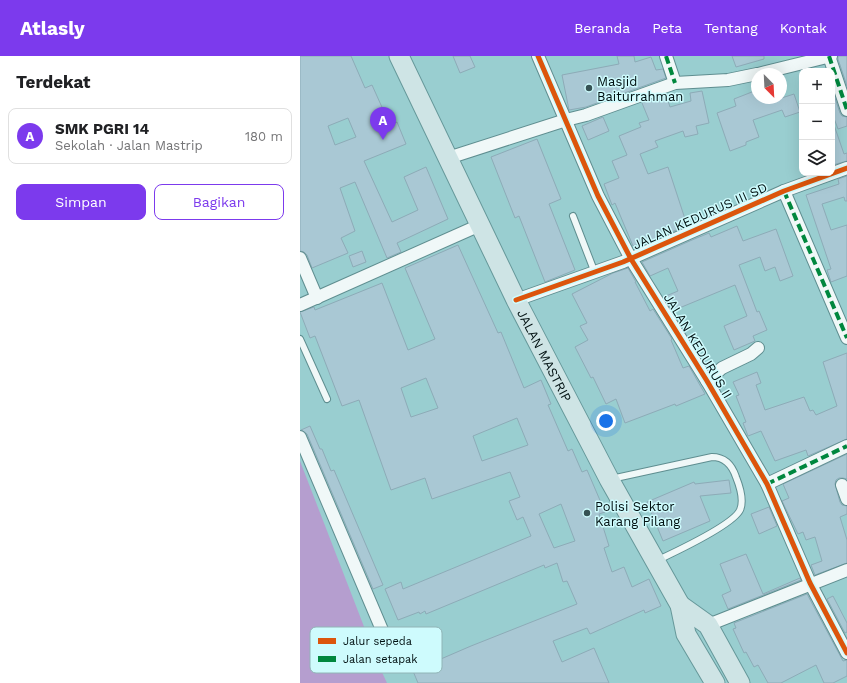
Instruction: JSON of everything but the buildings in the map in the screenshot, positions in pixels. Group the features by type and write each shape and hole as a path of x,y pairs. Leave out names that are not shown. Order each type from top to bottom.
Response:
{"main road":[{"name":"JALAN MASTRIP","path":"399,56 516,300 609,480 680,605 686,634 715,683"},
{"name":"JALAN MASTRIP","path":"680,605 708,625 740,683"}],"street":[{"name":"JALAN KEDURUS II","path":"538,56 598,196 631,259 708,381 767,484 810,584 847,653"},
{"path":"666,56 675,83"},
{"path":"782,68 830,56 847,110"},
{"path":"448,158 586,115 675,83 728,80 751,75"},
{"name":"JALAN KEDURUS III SD","path":"516,300 631,259 784,191 847,168"},
{"path":"784,191 847,338"},
{"path":"300,305 480,225"},
{"path":"300,258 317,298"},
{"path":"708,381 722,368 752,354 758,348"},
{"path":"300,437 381,627"},
{"path":"767,484 847,446"},
{"path":"842,485 847,499"},
{"path":"708,625 847,570"}],"lane":[{"path":"573,216 594,273"},
{"path":"300,339 327,399"},
{"path":"609,480 712,457 727,460 736,476 742,501 740,511 734,518 702,539 655,562"}],"shaded area":[{"path":"300,461 364,627 310,627 310,673 382,673 387,683 300,683"}],"marked path":[{"path":"666,56 675,83"},
{"path":"829,56 847,110"},
{"path":"784,191 847,338"},
{"path":"767,484 847,446"}],"cycle path":[{"path":"538,56 598,196 631,259 707,381 767,484 810,583 847,653"},
{"path":"516,300 623,262 784,191 847,168"}],"place":[{"name":"Masjid Baiturrahman","path":"589,88"},
{"name":"SMK PGRI 14","path":"383,140"},
{"name":"Polisi Sektor Karang Pilang","path":"587,513"}]}
